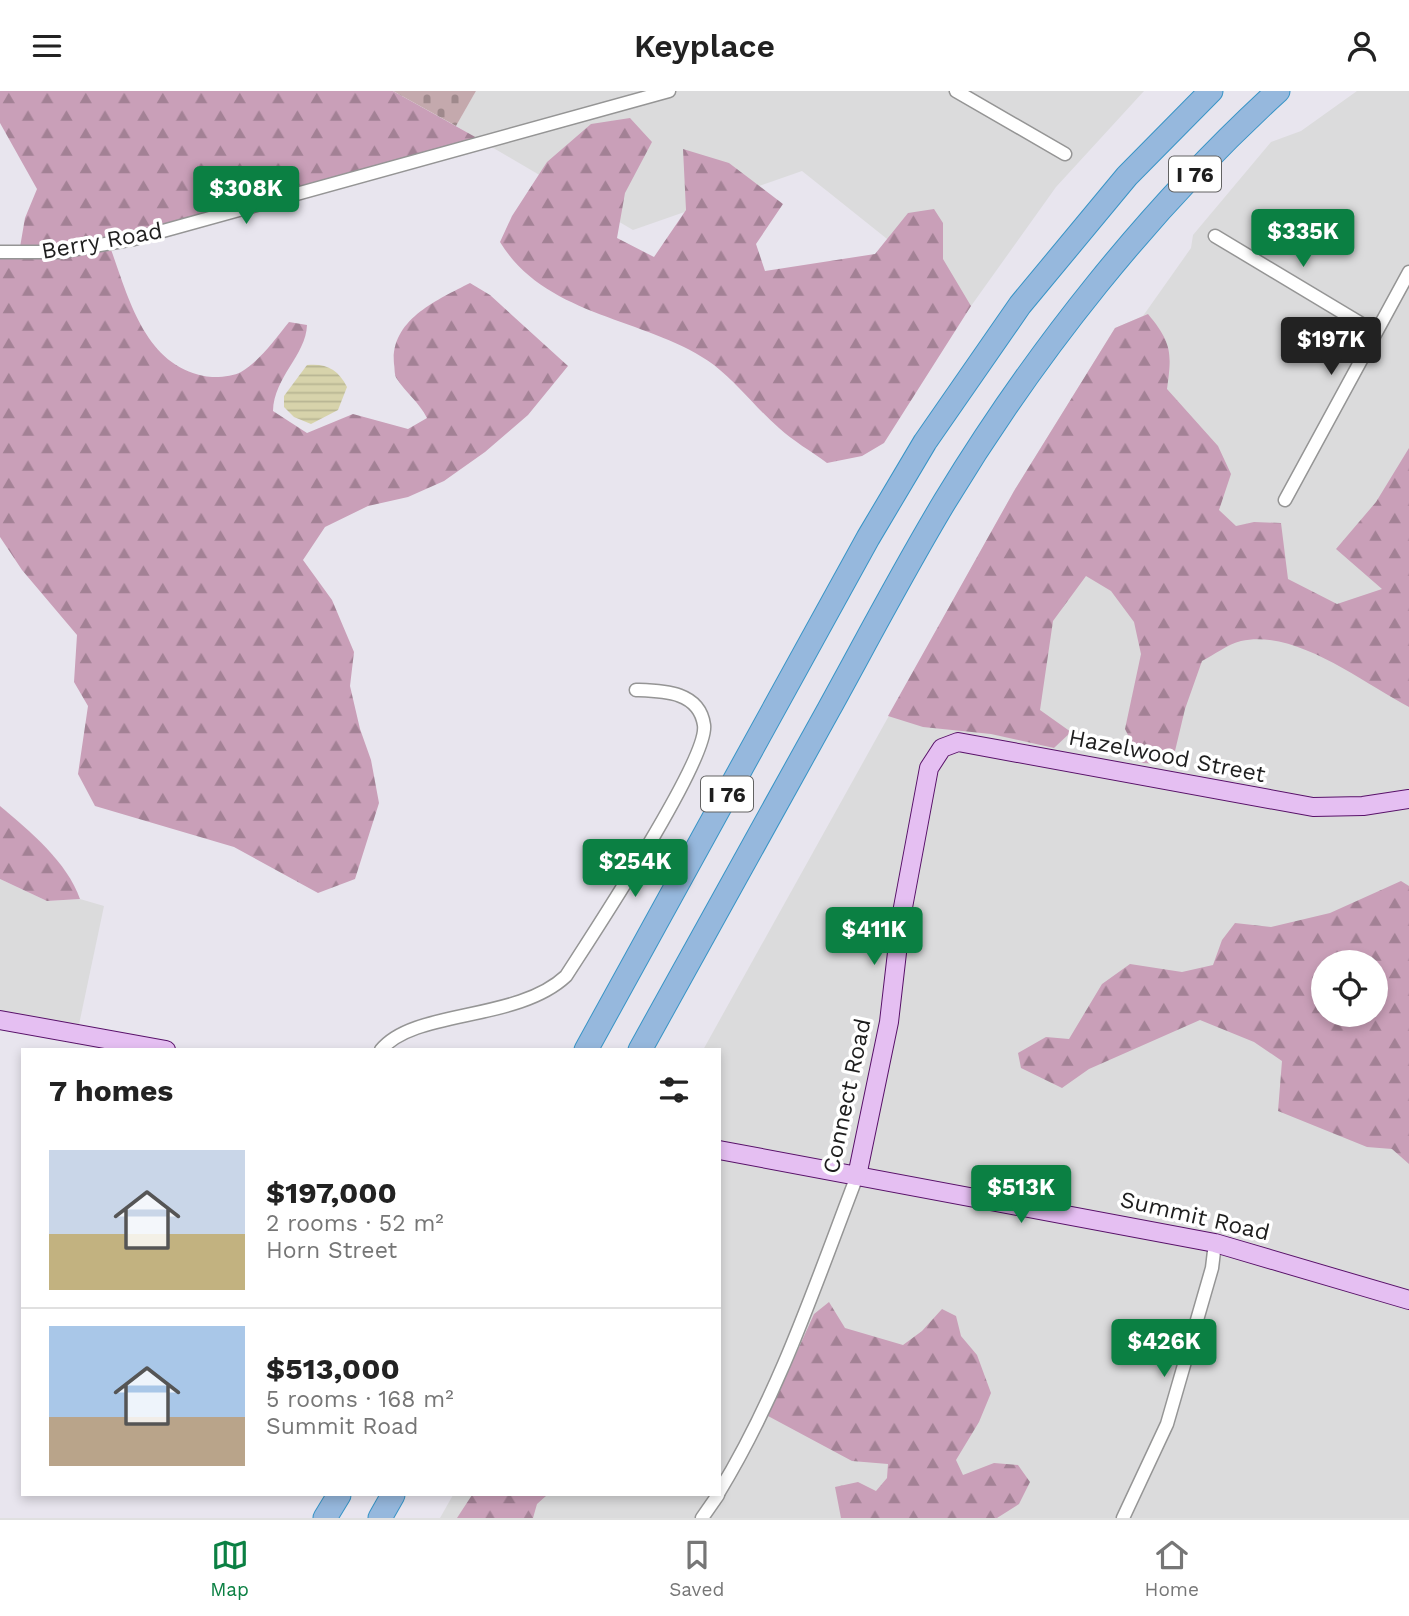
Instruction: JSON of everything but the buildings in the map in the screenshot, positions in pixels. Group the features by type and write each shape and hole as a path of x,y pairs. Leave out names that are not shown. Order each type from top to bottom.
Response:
{"highway":[{"path":"1098,210 1190,91"},
{"name":"I 76","path":"587,1048 868,538 925,442 1020,305 1098,210 1210,91"},
{"name":"I 76","path":"641,1048 897,584 982,443 1018,389 1102,279 1206,162 1277,93"},
{"path":"325,1518 338,1496"},
{"path":"380,1518 392,1496"}],"street":[{"name":"Berry Road","path":"0,252 60,252 134,239 670,91"},
{"path":"956,91 1065,154"},
{"path":"1214,236 1375,332"},
{"path":"1285,500 1409,272"},
{"path":"383,1048 396,1037 424,1027 524,1002 554,987 566,976 684,783 705,736 699,711 691,701 677,694 636,689"},
{"name":"Hazelwood Street","path":"929,768 942,748 958,742 1313,807 1374,805 1409,799"},
{"name":"Connect Road","path":"721,1488 751,1437 774,1387 857,1176 889,1022 901,918 929,768"},
{"path":"0,1020 155,1048"},
{"name":"Summit Road","path":"721,1150 976,1196 1215,1243 1409,1300"},
{"path":"1123,1518 1167,1424 1212,1268 1215,1243"},
{"name":"Connect Road","path":"702,1518 716,1496"}],"shaded area":[{"path":"476,91 1144,91 1056,187 971,306 802,171 633,230 456,126"},
{"path":"1357,91 1409,91 1409,1518 440,1518 452,1496 721,1496 721,1048 704,1048 1014,491 1115,328 1143,316 1191,248 1193,235 1271,142 1301,131"},
{"path":"307,365 320,365 331,369 347,387 338,410 311,424 294,417 284,407 284,396"},
{"path":"0,879 47,901 80,899 104,906 77,1034 0,1020"}],"green space":[{"path":"0,91 393,91 486,143 109,244 141,325 166,357 183,369 208,377 237,374 261,356 289,322 307,325 301,346 279,387 273,411 307,433 353,414 408,429 427,418 396,377 395,349 400,335 418,313 470,283 490,295 568,366 528,415 485,452 444,481 408,497 368,506 325,527 303,560 332,600 354,652 350,686 360,729 371,760 379,803 355,879 318,893 234,847 95,806 78,774 88,706 74,682 77,635 22,570 0,537 0,252 19,253 25,218 37,189 0,123"},
{"path":"393,91 476,91 456,126"},
{"path":"630,118 652,142 625,193 617,238 654,257 686,210 683,149 729,163 783,204 756,244 765,271 875,254 908,213 934,209 943,223 943,259 971,306 884,443 862,456 827,463 784,433 714,365 660,336 571,302 544,287 520,267 500,242 512,216 547,162 591,124"},
{"path":"1148,314 1166,341 1170,357 1167,389 1218,446 1231,474 1219,510 1236,526 1254,522 1281,523 1288,579 1337,604 1382,589 1336,549 1376,502 1409,448 1409,707 1306,650 1262,639 1241,641 1202,661 1185,709 1175,751 1160,764 1142,763 1125,729 1141,654 1134,622 1111,591 1086,576 1053,621 1040,710 1071,732 1054,748 991,734 923,727 888,716 1014,491 1115,328"},
{"path":"0,806 57,860 80,899 47,901 0,879"},
{"path":"1401,881 1409,886 1409,1164 1392,1149 1367,1147 1278,1111 1282,1061 1254,1042 1200,1020 1089,1069 1062,1088 1021,1068 1018,1053 1046,1037 1069,1039 1102,984 1130,964 1182,972 1213,965 1222,940 1235,923 1271,927 1330,913"},
{"path":"829,1302 845,1328 903,1345 922,1331 942,1309 956,1316 961,1336 977,1355 991,1393 979,1422 956,1460 963,1475 994,1463 1018,1465 1030,1482 1019,1504 997,1518 841,1518 835,1487 858,1482 876,1491 887,1478 888,1464 852,1461 768,1416 814,1314"},
{"path":"471,1496 546,1496 537,1504 533,1518 457,1518"}]}
